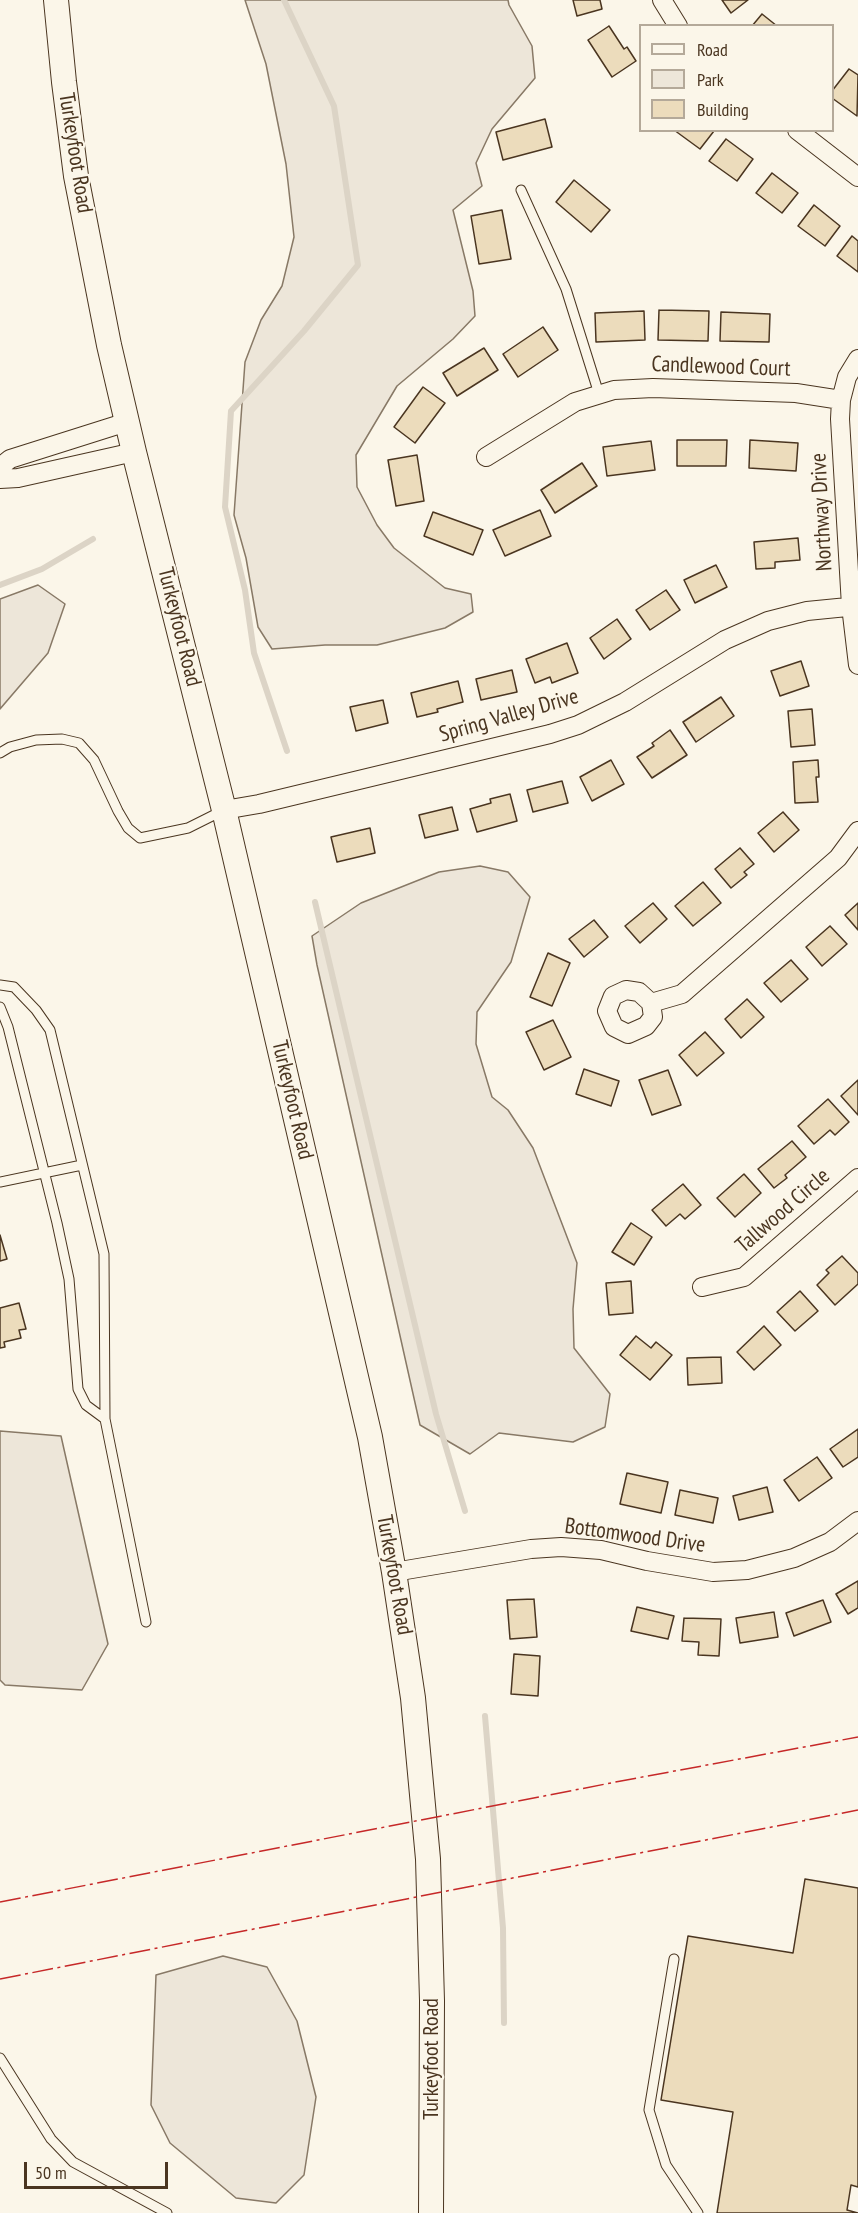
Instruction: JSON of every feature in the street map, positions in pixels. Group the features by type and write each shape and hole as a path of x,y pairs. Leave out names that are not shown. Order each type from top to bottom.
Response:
{"main road":[{"name":"Turkeyfoot Road","path":"56,0 76,176 109,345 224,810 370,1437 394,1572 409,1663 428,1858 432,2013 431,2213"}],"street":[{"path":"662,0 677,24"},
{"path":"800,132 858,177"},
{"name":"Northway Drive","path":"858,359 847,377 841,400 840,419 858,665"},
{"name":"Candlewood Court","path":"486,457 575,402 614,390 653,388 796,393 841,400"},
{"path":"0,466 10,459 127,422"},
{"path":"0,479 18,478 134,452"},
{"name":"Spring Valley Drive","path":"224,810 271,801 550,734 578,725 625,702 725,640 768,621 807,611 855,606"},
{"path":"651,1003 682,994 838,858 858,831"},
{"name":"Tallwood Circle","path":"702,1287 744,1277 858,1178"},
{"name":"Bottomwood Drive","path":"394,1572 531,1549 561,1547 601,1550 647,1561 713,1572 747,1570 794,1558 830,1542 858,1521"}],"lane":[{"path":"521,190 566,289 599,394"},
{"path":"0,753 10,747 36,740 62,739 79,743 94,760 123,820 140,838 188,828 224,810"},
{"path":"0,985 14,987 36,1010 50,1030 104,1254 105,1419 146,1622"},
{"path":"0,1007 8,1027 69,1279 78,1389 86,1405 105,1419"},
{"path":"0,1182 82,1165"},
{"path":"674,1959 649,2110 666,2165 698,2213"},
{"path":"0,2058 51,2139 73,2162 167,2213"}],"green space":[{"path":"245,0 508,0 532,46 535,78 492,129 476,163 482,186 453,210 473,291 475,316 453,339 397,386 356,455 357,487 377,525 394,548 445,588 471,594 473,612 445,628 377,645 325,645 272,649 258,627 246,558 234,515 245,362 261,320 282,286 294,237 286,164 266,64"},
{"path":"38,585 65,604 48,653 0,709 0,599"},
{"path":"480,866 508,872 530,897 511,962 477,1012 476,1044 492,1097 508,1110 533,1148 577,1263 573,1309 574,1348 610,1394 605,1427 573,1442 499,1433 470,1454 420,1425 312,936 361,903 439,872"},
{"path":"0,1431 61,1436 108,1644 82,1690 5,1685 0,1680"},
{"path":"223,1956 267,1967 297,2021 316,2097 304,2175 276,2203 236,2198 170,2143 151,2105 156,1975"}],"building":[{"path":"573,0 600,0 602,9 577,16"},
{"path":"722,0 748,0 731,13"},
{"path":"762,14 774,24 754,24"},
{"path":"609,26 624,49 627,47 636,61 612,77 588,40"},
{"path":"849,69 858,75 857,116 834,99 834,88"},
{"path":"545,119 552,147 503,160 496,132"},
{"path":"677,132 713,132 700,149"},
{"path":"726,139 753,159 737,181 709,161"},
{"path":"772,173 798,193 782,213 756,193"},
{"path":"574,180 610,210 591,232 556,202"},
{"path":"814,205 840,226 825,246 798,226"},
{"path":"502,210 511,259 479,264 471,216"},
{"path":"852,236 858,241 858,272 837,256"},
{"path":"659,310 709,311 708,341 658,340"},
{"path":"644,311 645,340 596,342 595,313"},
{"path":"721,312 770,314 769,342 720,341"},
{"path":"543,327 558,350 518,377 503,354"},
{"path":"484,348 498,370 457,396 443,373"},
{"path":"423,387 445,403 415,443 394,427"},
{"path":"677,440 727,440 726,466 677,466"},
{"path":"750,440 798,443 796,471 749,468"},
{"path":"651,441 655,470 607,476 603,447"},
{"path":"417,455 424,501 396,506 388,460"},
{"path":"582,463 597,486 555,513 541,490"},
{"path":"540,510 551,536 505,556 493,530"},
{"path":"433,512 483,530 473,555 424,536"},
{"path":"798,538 800,560 775,562 775,568 756,569 754,542"},
{"path":"716,565 727,587 695,603 684,580"},
{"path":"666,590 680,610 650,630 636,610"},
{"path":"617,619 631,639 604,659 590,638"},
{"path":"567,643 578,673 552,683 550,677 535,683 526,659"},
{"path":"801,661 809,686 780,696 771,671"},
{"path":"512,670 517,692 481,700 476,679"},
{"path":"458,681 463,702 417,717 411,693"},
{"path":"721,697 734,716 696,742 683,722"},
{"path":"383,700 388,723 356,731 350,707"},
{"path":"812,709 815,745 791,747 788,711"},
{"path":"670,730 687,755 652,778 637,757 654,746 652,743"},
{"path":"611,760 624,784 592,801 580,777"},
{"path":"818,760 819,777 816,777 818,802 795,803 793,762"},
{"path":"562,781 568,803 533,812 527,790"},
{"path":"510,794 517,821 477,832 470,809 491,803 490,799"},
{"path":"452,807 458,830 425,838 419,815"},
{"path":"783,812 799,830 774,852 758,833"},
{"path":"370,828 375,853 337,862 331,837"},
{"path":"740,848 754,864 744,872 747,875 731,888 715,869"},
{"path":"703,882 721,903 693,926 675,906"},
{"path":"653,903 667,919 640,943 625,926"},
{"path":"858,903 858,930 845,915"},
{"path":"594,920 608,937 584,957 569,939"},
{"path":"830,926 847,944 822,966 806,947"},
{"path":"548,953 570,963 552,1006 530,997"},
{"path":"791,960 808,979 781,1002 764,983"},
{"path":"747,999 764,1017 741,1038 725,1019"},
{"path":"553,1020 571,1057 544,1070 526,1032"},
{"path":"705,1032 724,1053 697,1076 679,1055"},
{"path":"584,1069 619,1081 611,1106 576,1094"},
{"path":"668,1070 681,1105 652,1115 639,1080"},
{"path":"858,1080 858,1115 841,1096"},
{"path":"828,1099 849,1122 835,1135 830,1130 814,1144 798,1126"},
{"path":"792,1141 806,1157 785,1175 787,1178 774,1188 758,1169"},
{"path":"744,1174 761,1193 735,1217 717,1198"},
{"path":"683,1184 701,1205 685,1219 680,1214 666,1226 652,1210"},
{"path":"631,1223 652,1237 634,1265 612,1252"},
{"path":"0,1235 7,1259 0,1261"},
{"path":"842,1256 858,1273 858,1284 835,1305 817,1285 829,1273 826,1270"},
{"path":"631,1281 633,1313 609,1315 606,1283"},
{"path":"800,1291 818,1311 795,1331 777,1312"},
{"path":"19,1303 26,1329 19,1330 21,1338 4,1342 5,1347 0,1348 0,1308"},
{"path":"764,1326 781,1345 754,1370 737,1352"},
{"path":"636,1336 651,1348 656,1342 672,1355 650,1380 620,1355"},
{"path":"721,1357 722,1383 688,1385 687,1358"},
{"path":"858,1429 858,1457 843,1467 830,1449"},
{"path":"817,1457 832,1478 799,1501 784,1480"},
{"path":"627,1473 668,1482 661,1513 620,1504"},
{"path":"767,1487 773,1512 739,1520 733,1496"},
{"path":"680,1490 718,1498 713,1523 675,1515"},
{"path":"858,1581 858,1608 848,1614 836,1594"},
{"path":"534,1599 537,1637 510,1639 507,1600"},
{"path":"823,1600 831,1622 794,1636 786,1613"},
{"path":"637,1607 674,1616 668,1639 631,1631"},
{"path":"774,1612 778,1637 740,1643 736,1618"},
{"path":"684,1618 721,1619 719,1656 698,1655 699,1642 682,1641"},
{"path":"514,1654 540,1656 538,1696 511,1694"},
{"path":"805,1879 858,1888 858,2187 851,2185 847,2210 858,2213 717,2213 733,2112 661,2100 688,1936 793,1953"}],"waterway":[{"path":"284,0 334,106 358,265 304,331 231,411 225,507 245,590 254,653 287,751"},
{"path":"0,585 42,569 93,539"},
{"path":"315,902 436,1414 465,1511"},
{"path":"485,1716 503,1928 504,2023"}],"power":[{"path":"0,1902 858,1737"},
{"path":"0,1979 858,1810"}]}
